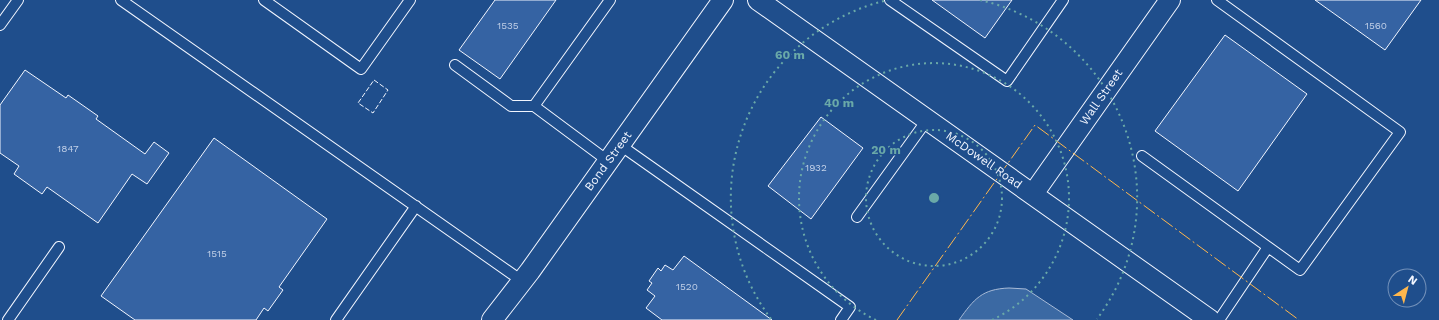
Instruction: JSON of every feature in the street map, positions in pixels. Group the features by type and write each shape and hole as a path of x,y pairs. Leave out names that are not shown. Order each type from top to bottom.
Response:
{"street":[{"name":"Bond Street","path":"492,320 522,281 723,0"},
{"name":"McDowell Road","path":"758,0 1210,320"},
{"name":"Wall Street","path":"1033,194 1170,0"}],"lane":[{"path":"0,25 18,0"},
{"path":"121,0 522,281"},
{"path":"264,0 361,69 410,0"},
{"path":"534,106 610,0"},
{"path":"890,0 1007,81 1064,0"},
{"path":"1142,156 1300,270 1400,132 1217,0"},
{"path":"456,65 512,106 534,106 608,161"},
{"path":"857,217 927,120"},
{"path":"620,144 850,307 841,320"},
{"path":"336,320 416,206"},
{"path":"8,320 59,247"},
{"path":"1219,320 1268,247"}],"water":[{"path":"1009,288 1026,289 1073,320 959,320 969,306 980,296 992,290"}],"building":[{"path":"495,0 556,0 500,79 459,50"},
{"path":"932,0 1012,0 985,38"},
{"path":"1315,0 1421,0 1385,50"},
{"path":"1225,35 1307,94 1238,191 1155,131"},
{"path":"25,70 66,98 68,95 98,116 96,119 145,154 154,142 169,153 147,184 132,174 98,223 47,187 42,194 14,174 19,166 0,153 0,105"},
{"path":"821,117 863,148 811,219 768,186"},
{"path":"214,138 327,219 279,287 283,290 268,311 264,308 256,320 135,320 101,296"},
{"path":"684,256 772,320 662,320 646,308 655,296 647,290 652,283 649,281 658,268 661,271 665,265 673,270"}],"fence":[{"path":"374,80 388,90 373,113 358,103 374,80"}],"power":[{"path":"897,320 1035,125 1299,320"}]}
